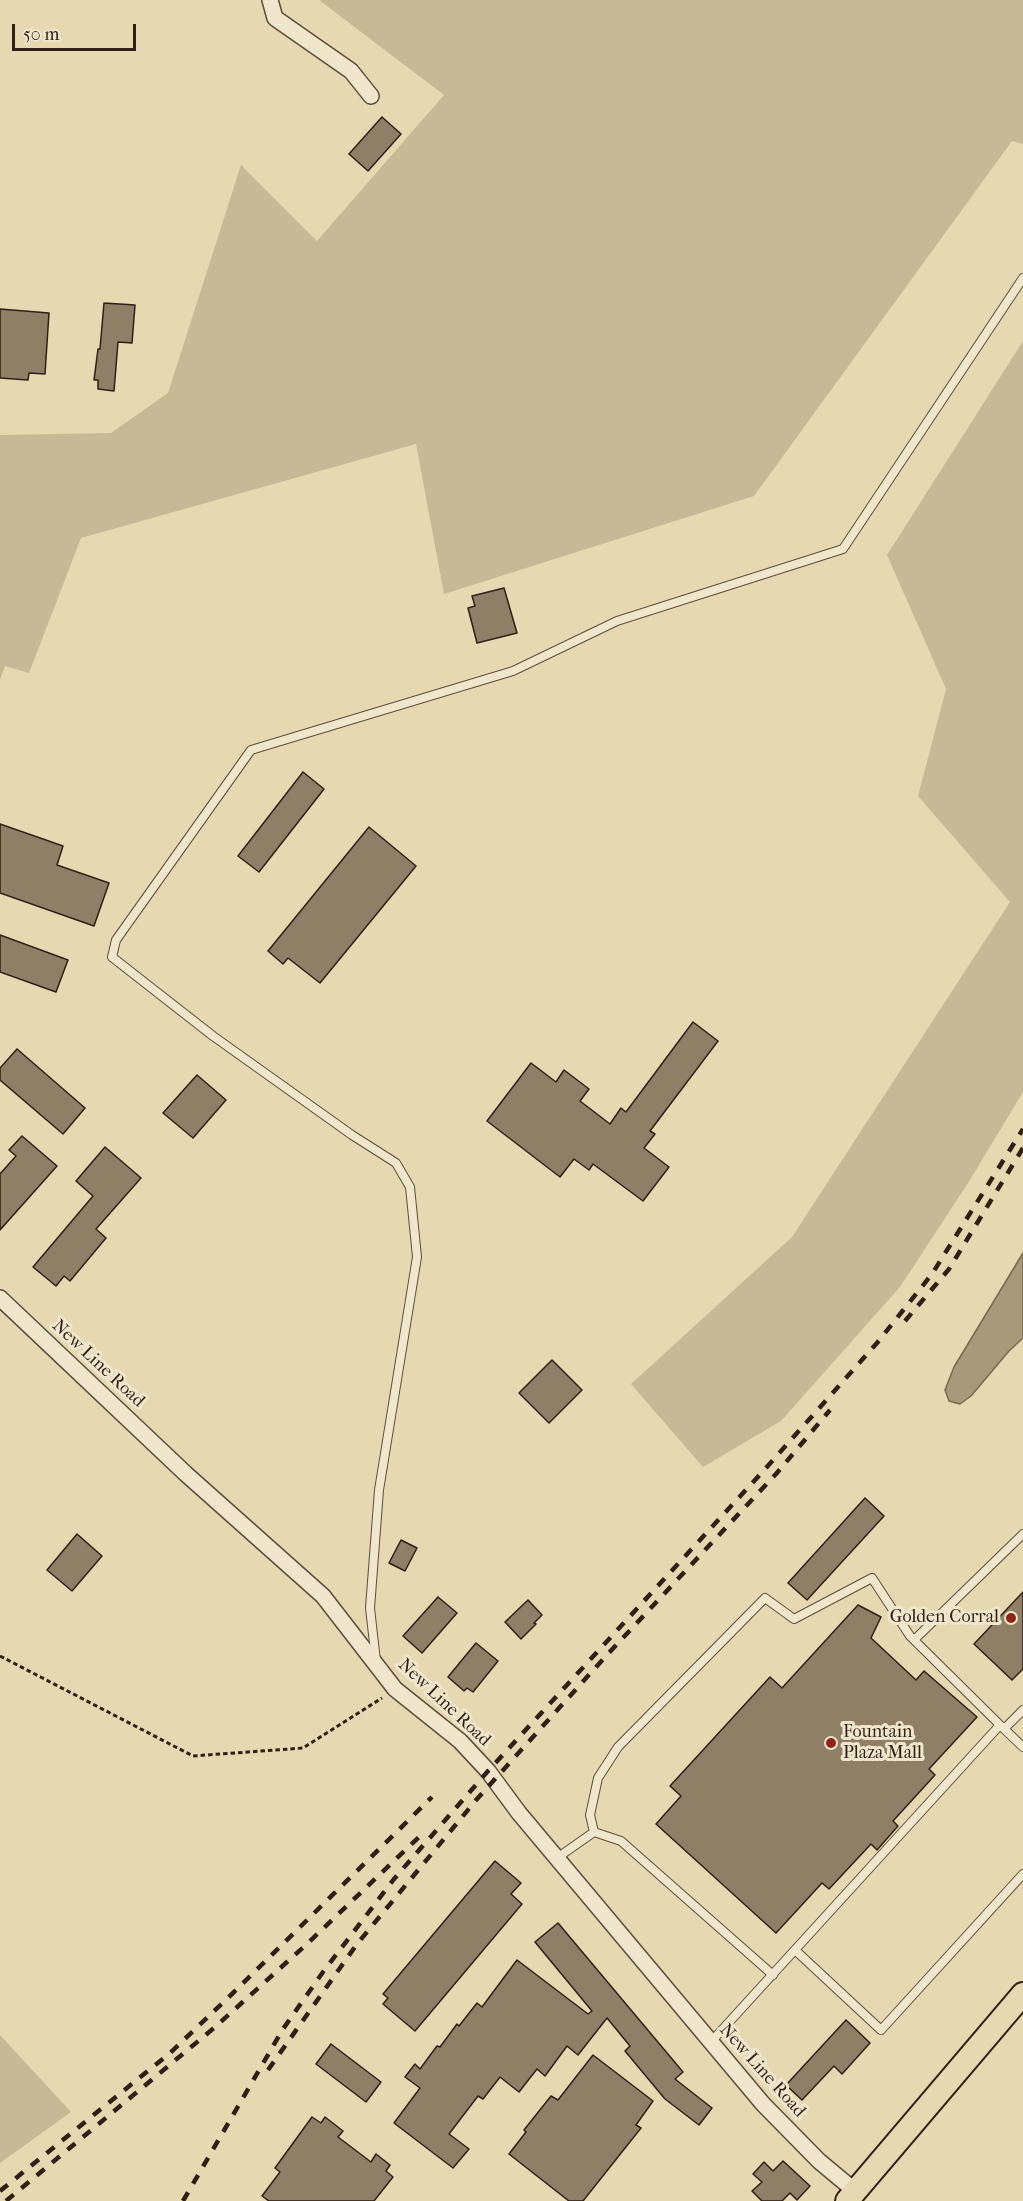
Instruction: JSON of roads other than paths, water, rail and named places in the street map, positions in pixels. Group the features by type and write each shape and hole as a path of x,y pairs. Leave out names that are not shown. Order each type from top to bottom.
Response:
{"main road":[{"path":"851,2196 1023,1994"}],"street":[{"path":"270,0 275,18 351,71 370,96"},
{"name":"New Line Road","path":"0,1298 186,1474 323,1596 395,1689 460,1741 488,1771 710,2043 763,2104 851,2196"}],"lane":[{"path":"376,1665 370,1608 379,1490 417,1257 410,1187 396,1163 213,1036 112,957 116,940 251,750 513,671 616,621 843,549 1023,278"},
{"path":"914,1640 1023,1534"},
{"path":"594,1832 590,1815 598,1778 618,1748 765,1598 794,1619 872,1578 914,1640 1023,1747"},
{"path":"710,2043 1002,1727 1023,1710"},
{"path":"557,1858 594,1832"},
{"path":"594,1832 621,1841 772,1975"},
{"path":"795,1950 881,2030 1023,1874"}],"railway":[{"path":"183,2201 283,2029 394,1879 488,1771 766,1468 877,1343 932,1274 1023,1129"},
{"path":"905,1321 949,1269 1023,1148"},
{"path":"268,2070 357,1944 477,1799 606,1656 776,1474 830,1410"},
{"path":"0,2191 170,2053 432,1797"},
{"path":"6,2201 214,2028 308,1943 419,1837"}],"place":[{"name":"Golden Corral","path":"1011,1618"},
{"name":"Fountain Plaza Mall","path":"831,1743"}]}
